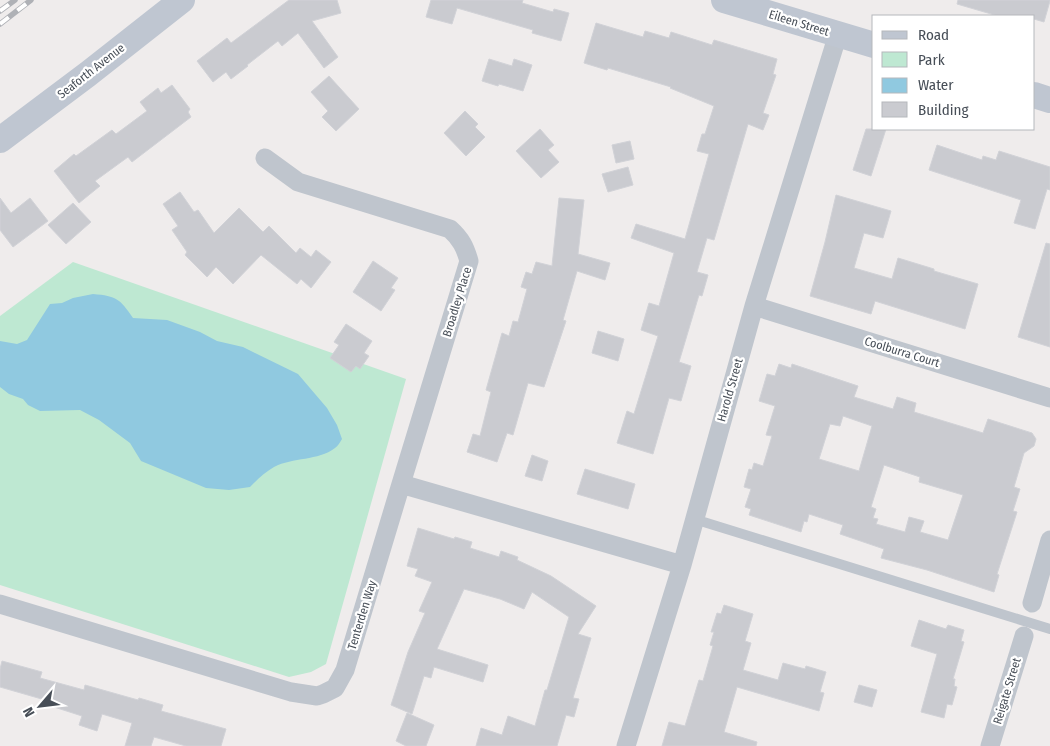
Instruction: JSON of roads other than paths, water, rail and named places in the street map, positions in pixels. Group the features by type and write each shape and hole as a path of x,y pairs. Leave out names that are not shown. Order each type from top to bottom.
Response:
{"street":[{"name":"Seaforth Avenue","path":"0,140 182,0"},
{"name":"Eileen Street","path":"724,0 777,8 838,34 872,44"},
{"name":"Harold Street","path":"626,746 682,565 754,306 838,34"},
{"path":"1035,94 1050,100"},
{"name":"Broadley Place","path":"265,158 298,182 450,229 459,237 465,248 469,261 402,484"},
{"name":"Coolburra Court","path":"754,306 1050,398"},
{"path":"402,484 682,565"},
{"name":"Tenterden Way","path":"0,604 291,692 317,696 335,688 345,670 402,484"},
{"path":"1032,603 1050,540"},
{"name":"Reigate Street","path":"990,746 1024,636"}],"lane":[{"path":"694,520 1050,629"}],"water":[{"path":"93,294 113,297 125,307 133,318 167,320 200,332 217,341 243,347 298,374 327,408 337,425 342,439 336,447 321,455 274,467 250,487 229,490 206,488 141,461 130,443 99,420 80,410 40,411 28,405 23,399 9,394 0,387 0,341 17,344 27,340 50,304 62,303 73,298"}],"railway":[{"path":"0,11 15,0"},
{"path":"0,24 31,0"}]}
